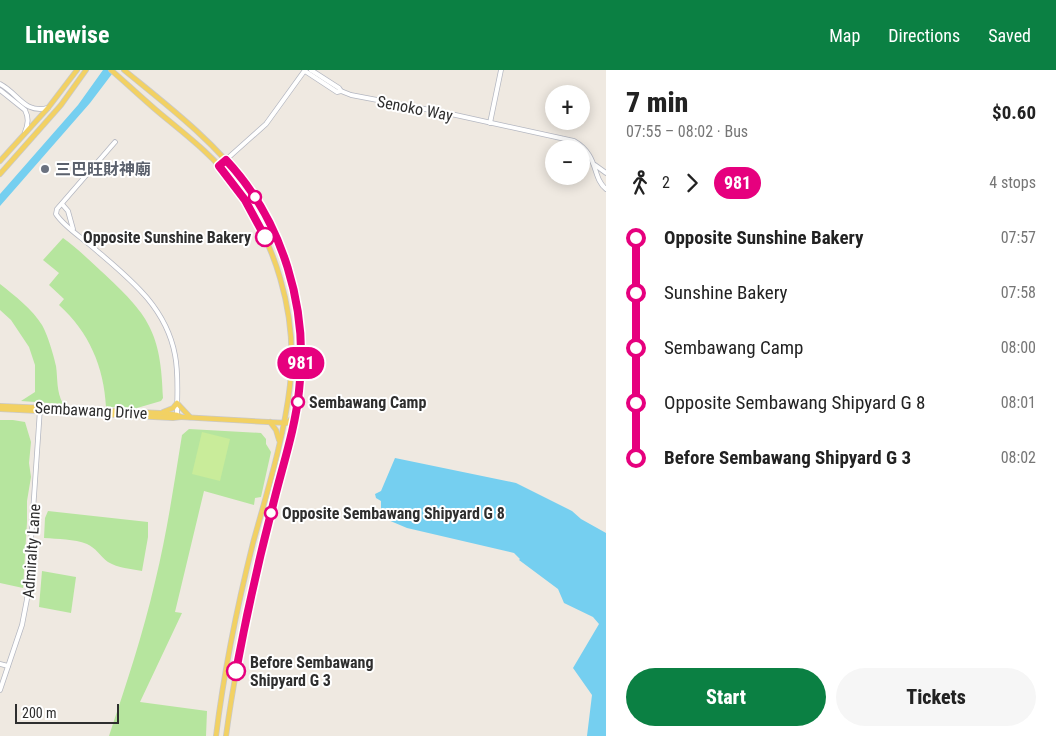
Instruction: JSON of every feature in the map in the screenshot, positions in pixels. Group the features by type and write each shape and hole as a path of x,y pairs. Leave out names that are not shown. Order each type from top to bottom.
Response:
{"main road":[{"path":"0,162 48,108 77,70"},
{"path":"0,174 61,105 86,70"},
{"path":"124,70 183,119 226,160 247,186 264,211 276,238 290,273 296,297 302,363 295,415 247,614 226,736"},
{"path":"113,72 198,145 219,166 241,194 273,255 285,293 290,329 291,364 289,395 230,641 216,736"},
{"path":"160,413 169,410 177,403 190,417"},
{"name":"Sembawang Drive","path":"0,406 283,423"},
{"name":"Sembawang Drive","path":"0,409 160,413 178,416"},
{"path":"283,423 289,422 295,415"},
{"path":"270,422 276,430 279,442"}],"street":[{"path":"219,166 266,124 305,70"},
{"name":"Senoko Way","path":"305,70 337,92 341,91"},
{"name":"Senoko Way","path":"311,70 351,96 574,141 589,153 601,184 606,189"},
{"path":"490,123 501,70"},
{"path":"0,84 29,108 36,111 48,108"},
{"path":"0,90 25,110 28,124 25,134"},
{"path":"115,142 56,211 56,214 140,288 159,314 169,334 175,355 178,416"},
{"name":"Senoko Way","path":"595,165 606,173"},
{"path":"62,204 68,211 74,230"},
{"name":"Admiralty Lane","path":"0,690 22,625 27,599 40,409"},
{"path":"0,664 8,666"}],"green space":[{"path":"63,238 83,254 131,300 149,326 159,356 162,375 163,398 161,401 137,408 106,407 102,378 93,351 79,327 59,305 64,299 49,285 59,273 43,260"},
{"path":"0,284 28,308 44,329 55,362 58,390 63,404 21,401 35,392 35,365 29,347 11,320 0,310"},
{"path":"0,420 25,422 31,442 29,463 31,477 27,501 23,588 0,583"},
{"path":"189,429 261,433 266,439 266,444 271,452 261,497 255,498 254,505 204,491 175,612 182,613 140,702 207,711 206,736 109,736 134,659 150,601 167,527 182,435"},
{"path":"202,432 230,439 220,481 192,474"},
{"path":"48,511 148,522 148,537 142,571 112,564 93,548 82,542 44,538 45,518"},
{"path":"42,571 76,577 71,613 39,607"}],"water":[{"path":"103,70 115,70 90,103 0,206 0,194 78,105"},
{"path":"395,458 516,483 572,511 581,519 606,533 606,736 587,736 592,695 573,668 599,624 593,617 564,603 558,589 519,560 514,553 407,528 381,517 381,501 376,498 375,494 381,491"}],"bus line":[{"name":"981","path":"236,671 247,614 297,407 302,363 296,297 286,262 257,199 226,160 219,166 245,200 265,237"}],"place":[{"name":"三巴旺財神廟","path":"45,169"},
{"name":"Opposite Sunshine Bakery","path":"265,237"},
{"name":"Sembawang Camp","path":"298,402"},
{"name":"Opposite Sembawang Shipyard G 8","path":"271,513"},
{"name":"Before Sembawang Shipyard G 3","path":"236,671"}]}
